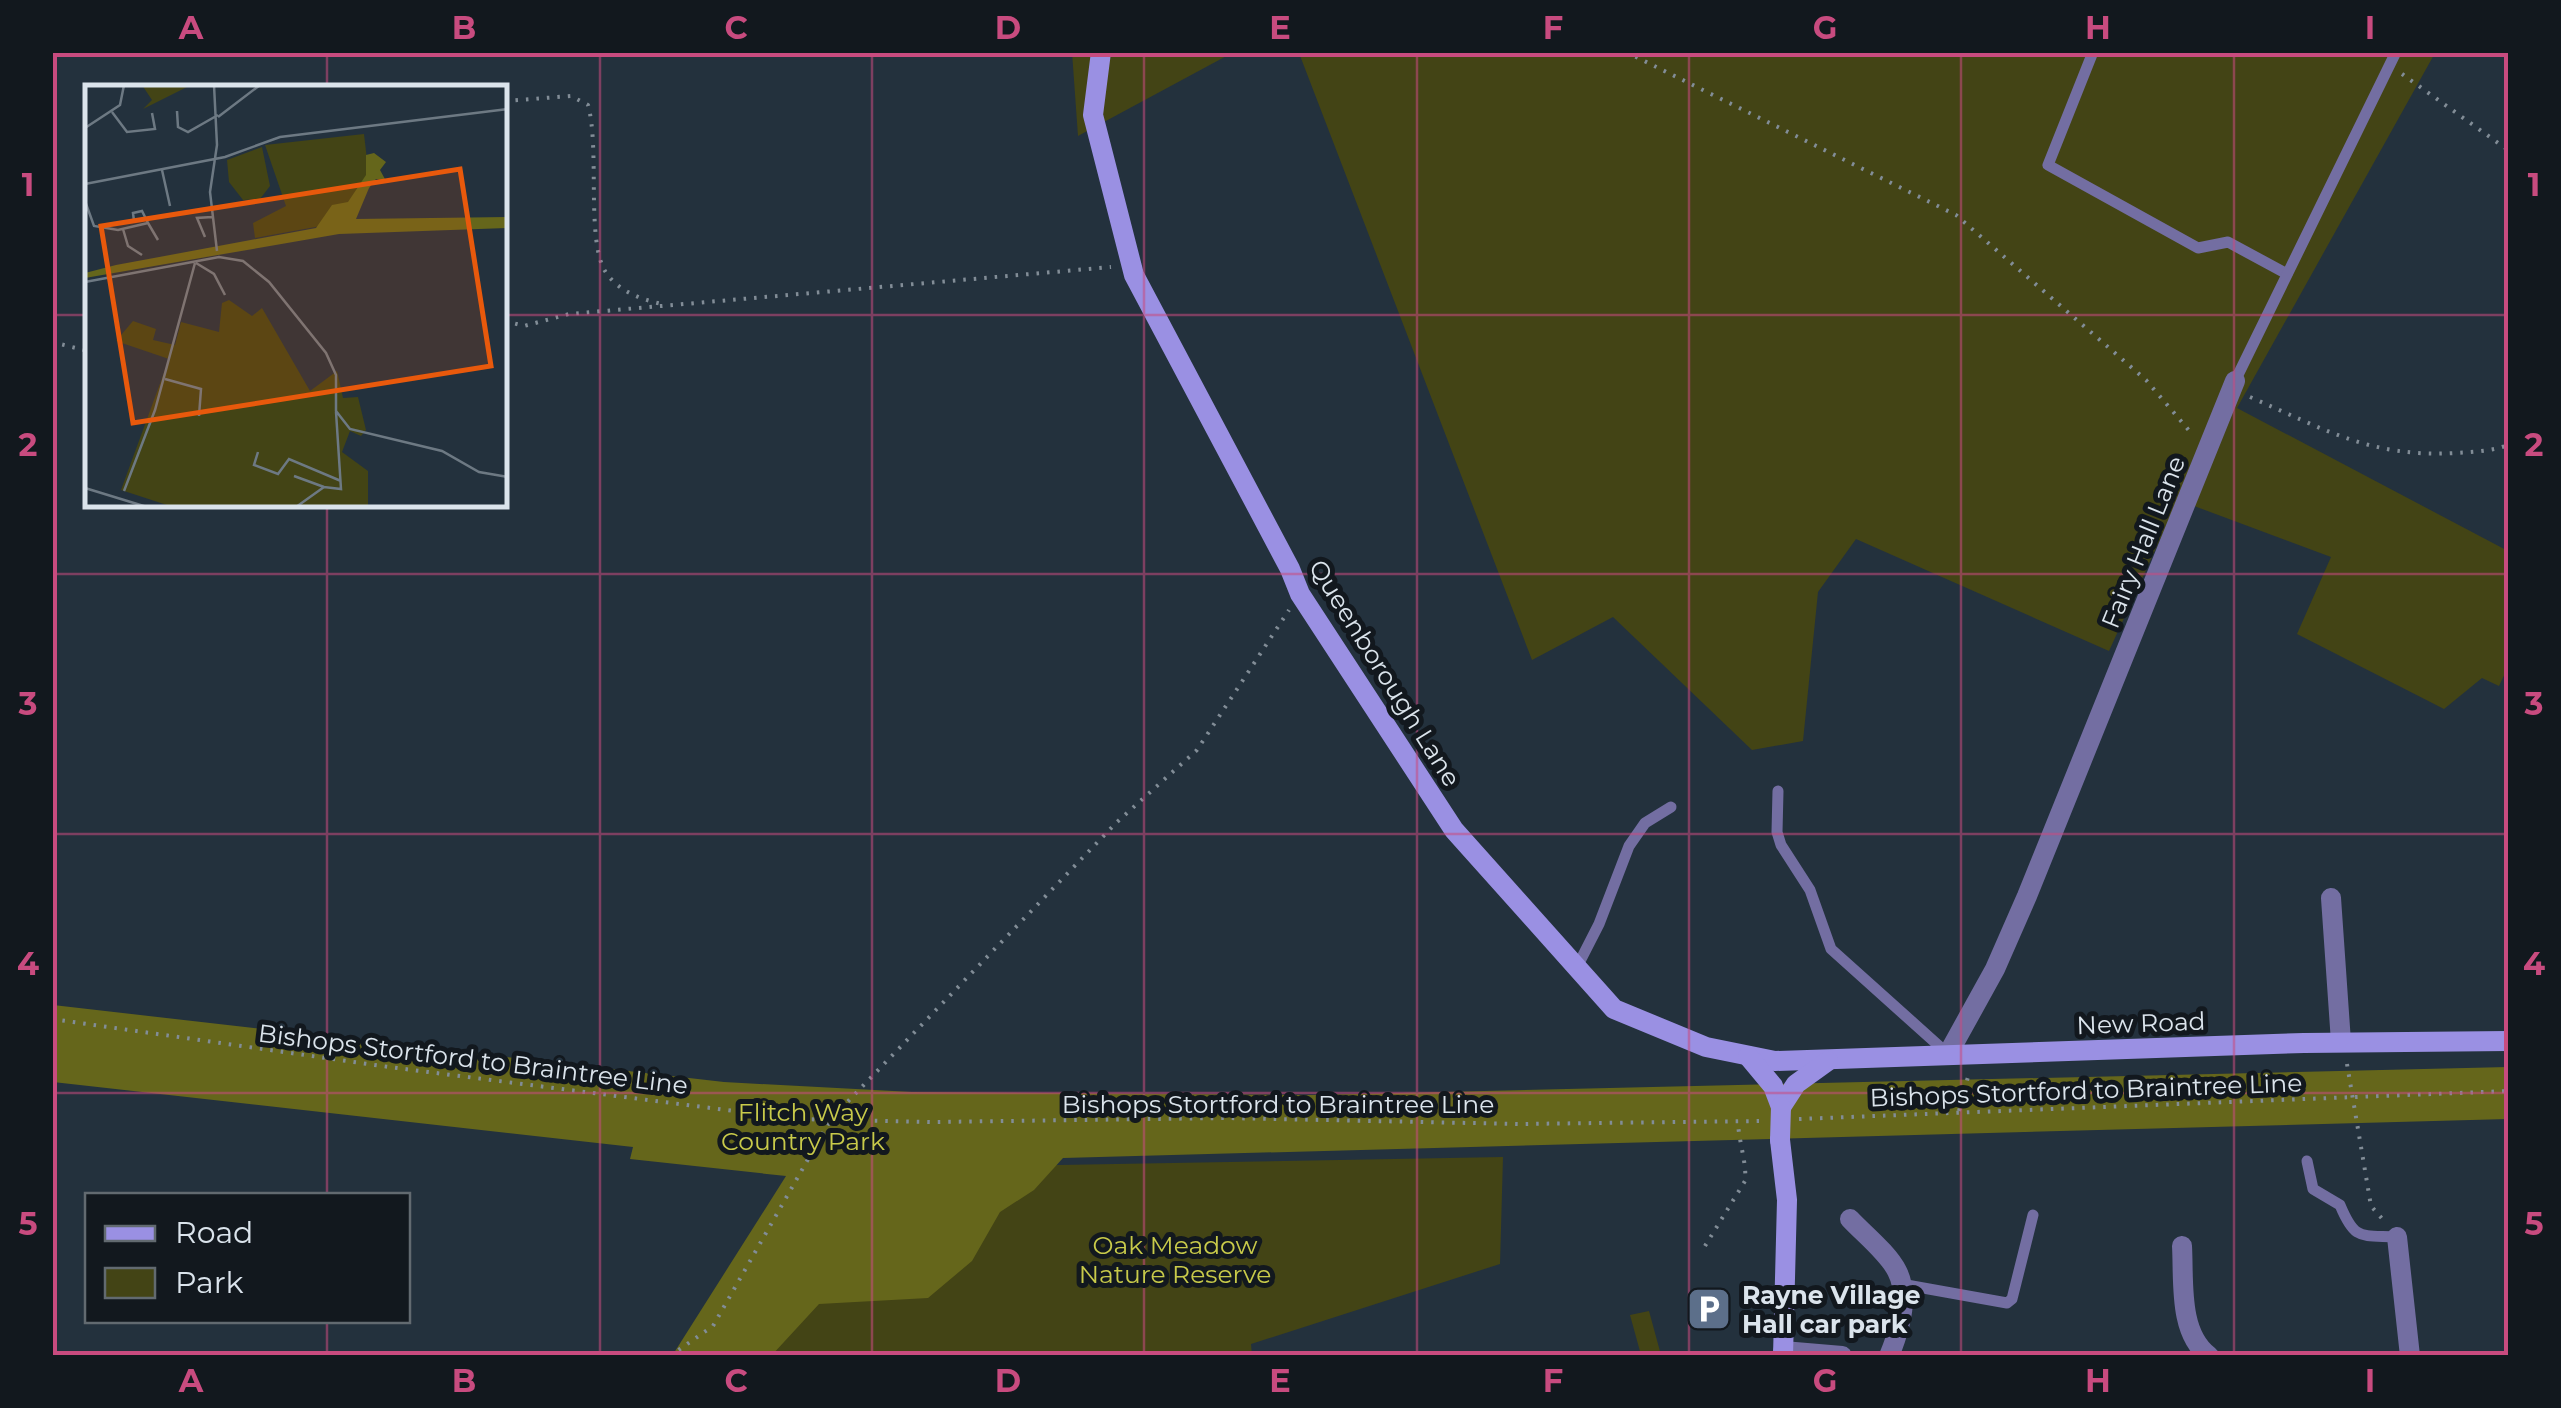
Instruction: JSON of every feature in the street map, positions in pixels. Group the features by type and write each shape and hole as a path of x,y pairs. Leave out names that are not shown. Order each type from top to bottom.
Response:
{"street":[{"name":"Queenborough Lane","path":"1101,52 1093,115 1132,265 1300,594 1454,830 1614,1009 1706,1047 1775,1061"},
{"name":"Fairy Hall Lane","path":"1948,1054 1995,969 2027,896 2234,385"},
{"path":"2331,898 2342,1042"},
{"name":"New Road","path":"1775,1061 2342,1042 2508,1041"},
{"path":"1748,1056 1773,1086 1779,1122 1787,1200 1783,1353 1842,1356"},
{"path":"1779,1122 1796,1084 1828,1060"},
{"path":"1850,1218 1897,1271 1903,1296 1898,1335 1888,1356"},
{"path":"2397,1238 2410,1356"},
{"path":"2182,1246 2188,1325 2198,1348 2208,1356"}],"lane":[{"path":"2093,52 2048,165 2198,248 2228,242 2287,274"},
{"name":"Fairy Hall Lane","path":"2234,385 2396,52"},
{"path":"1778,791 1777,832 1781,845 1810,890 1832,949 1948,1054"},
{"path":"1576,968 1629,846 1646,823 1671,807"},
{"path":"2308,1161 2313,1190 2340,1205 2346,1224 2354,1232 2397,1238"},
{"path":"1900,1284 2007,1303 2012,1299 2033,1215"}],"path":[{"path":"1626,52 1956,216 2146,380 2207,451"},
{"path":"2390,65 2508,150"},
{"path":"508,101 571,96 588,105 594,126 596,239 604,269 617,284 640,299 669,306"},
{"path":"508,322 524,326 569,314 1132,265"},
{"path":"52,342 85,349"},
{"path":"2234,385 2344,440 2378,448 2438,454 2508,445"},
{"path":"670,1356 712,1326 831,1119 1117,822 1197,750 1300,594"},
{"name":"Bishops Stortford to Braintree Line","path":"52,1020 797,1119 1738,1123 2508,1091"},
{"path":"2342,1042 2371,1206 2397,1238"},
{"path":"1959,1111 1974,1054"},
{"path":"1705,1246 1745,1181 1738,1123"}],"green space":[{"path":"1072,52 1232,53 1078,136"},
{"path":"1299,53 2435,53 2237,408 2508,551 2508,667 2499,686 2482,678 2444,709 2297,634 2331,557 2178,500 2109,651 1856,539 1818,592 1803,741 1752,750 1613,617 1532,660"},
{"name":"Flitch Way Country Park","path":"53,1005 724,1082 912,1092 1313,1095 2508,1067 2508,1119 1063,1158 1034,1190 1000,1212 972,1261 928,1298 819,1304 772,1355 672,1356 786,1176 630,1159 633,1147 53,1082"},
{"name":"Oak Meadow Nature Reserve","path":"1503,1157 1500,1264 1251,1344 1252,1355 759,1356 839,1169"},
{"path":"1649,1311 1661,1355 1641,1355 1630,1315"}],"place":[{"name":"Rayne Village Hall car park","path":"1709,1309"}]}
